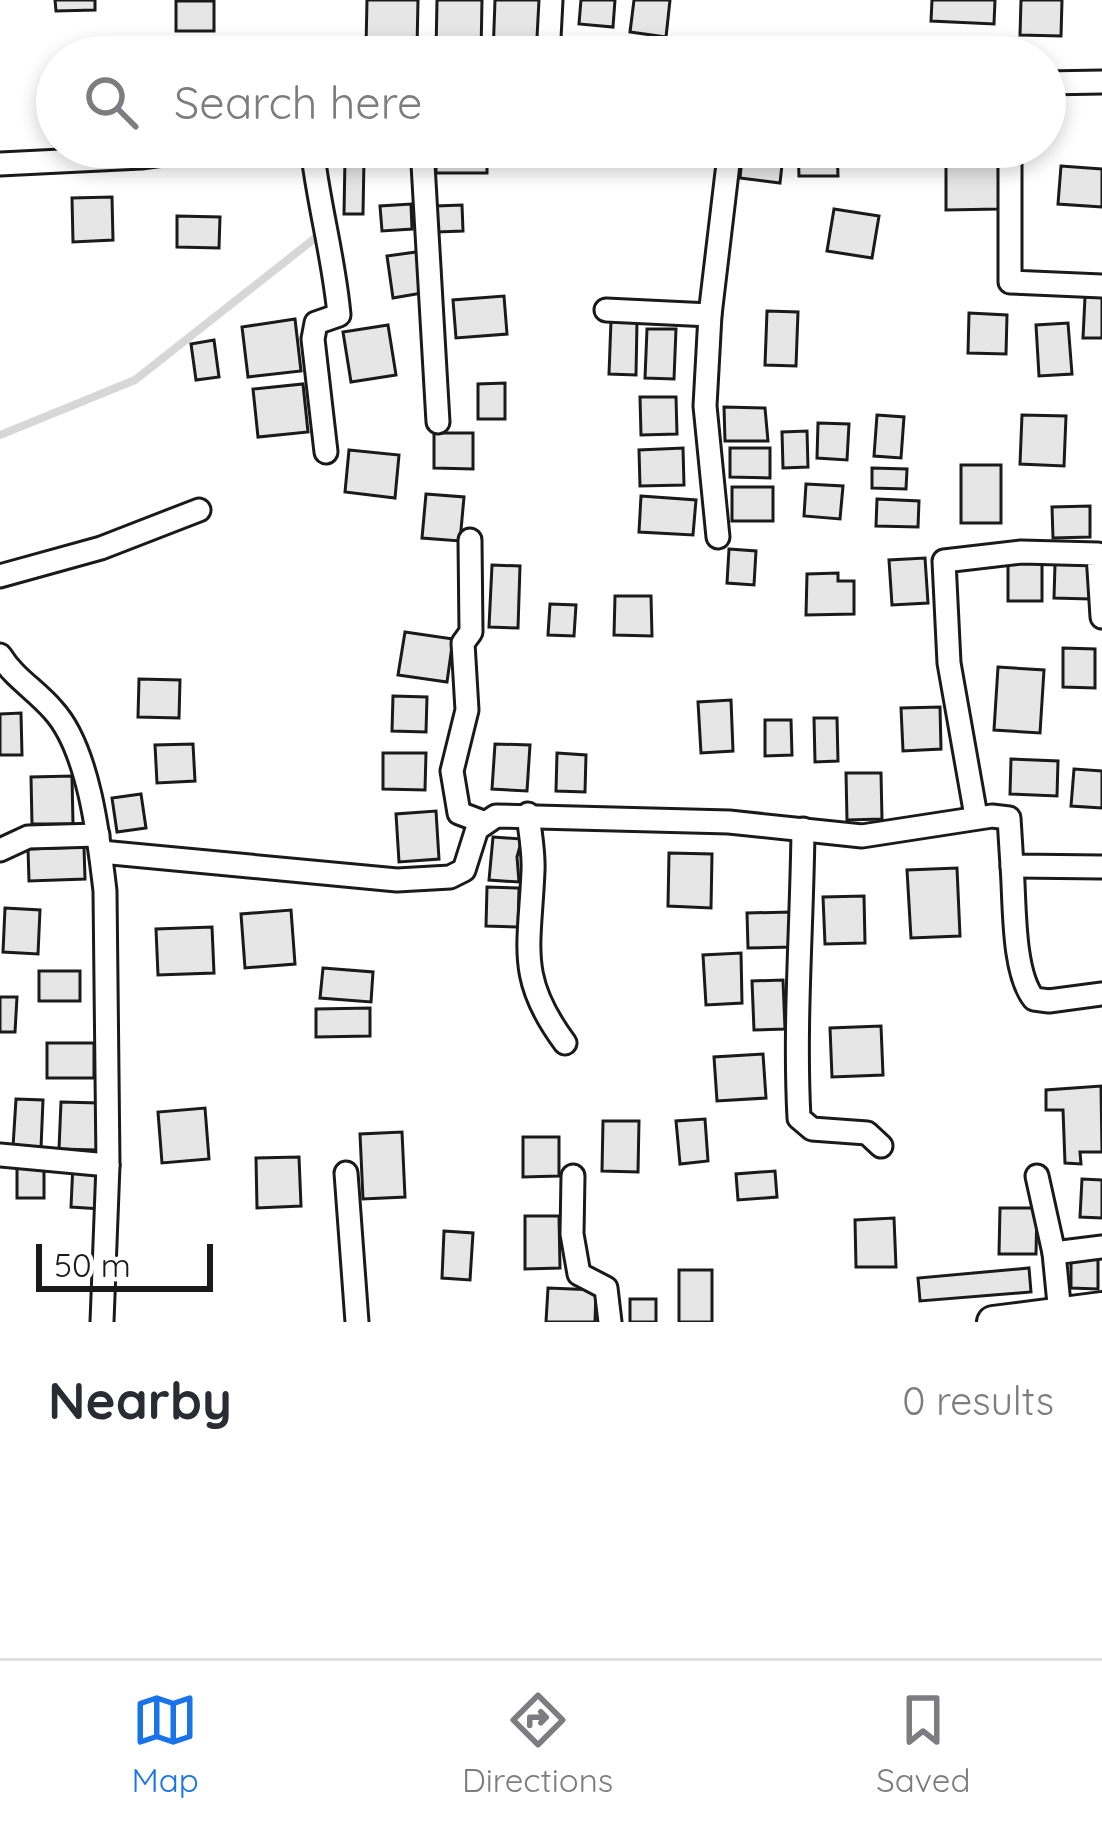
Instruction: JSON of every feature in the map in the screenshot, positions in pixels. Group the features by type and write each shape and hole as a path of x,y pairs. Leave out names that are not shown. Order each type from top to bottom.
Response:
{"street":[{"path":"549,36 550,0"},
{"path":"1066,83 1102,82"},
{"path":"0,164 36,162"},
{"path":"314,168 339,315 316,323 313,339 326,452"},
{"path":"423,168 438,422"},
{"path":"718,537 705,406 728,168"},
{"path":"1010,168 1010,282 1102,286"},
{"path":"606,310 710,315"},
{"path":"0,576 100,548 199,510"},
{"path":"470,540 471,632 464,644 467,710 452,771 459,813 483,822"},
{"path":"976,816 949,664 944,561 1021,552 1098,554 1102,617"},
{"path":"0,656 56,712 77,750 99,844 105,892 108,1165 101,1322"},
{"path":"528,814 533,868 526,951 533,987 546,1017 566,1043"},
{"path":"0,850 28,837 428,880 464,870 483,822 496,816 729,822 862,836 976,816 1009,818 1027,990 1034,999 1049,1001 1102,994"},
{"path":"803,830 795,1040 799,1118 812,1129 867,1133 881,1146"},
{"path":"1012,866 1102,867"},
{"path":"0,1156 108,1165"},
{"path":"346,1173 357,1322"},
{"path":"573,1176 572,1234 579,1274 606,1288 610,1322"},
{"path":"1037,1176 1054,1253 1060,1314"},
{"path":"1054,1253 1102,1247"},
{"path":"994,1322 1102,1308"}],"building":[{"path":"55,0 95,0 95,10 56,11"},
{"path":"367,0 418,0 417,36 366,36"},
{"path":"437,0 482,0 481,36 436,36"},
{"path":"495,0 544,0 543,36 494,36"},
{"path":"581,0 615,0 613,27 579,24"},
{"path":"634,0 670,0 666,36 630,32"},
{"path":"932,0 995,0 994,24 931,21"},
{"path":"1021,0 1062,0 1061,36 1020,35"},
{"path":"176,1 214,1 214,31 176,31"},
{"path":"345,168 364,168 363,214 344,214"},
{"path":"436,168 487,168 487,173 436,173"},
{"path":"741,168 782,168 780,183 740,178"},
{"path":"799,168 838,168 838,176 799,176"},
{"path":"946,168 998,168 999,209 946,210"},
{"path":"1061,168 1102,169 1102,207 1058,204"},
{"path":"112,197 113,240 73,242 72,198"},
{"path":"411,204 412,229 382,231 380,206"},
{"path":"462,205 463,231 437,232 436,206"},
{"path":"834,209 879,216 872,258 827,251"},
{"path":"177,216 220,217 219,248 177,247"},
{"path":"416,252 422,293 393,298 387,256"},
{"path":"504,296 507,334 456,338 453,300"},
{"path":"1085,297 1102,297 1102,338 1083,338"},
{"path":"767,311 798,312 796,366 765,365"},
{"path":"969,313 1007,315 1006,354 968,353"},
{"path":"295,319 301,371 248,377 242,327"},
{"path":"611,320 637,321 636,375 609,374"},
{"path":"1068,323 1072,374 1039,376 1036,325"},
{"path":"388,325 396,375 351,382 343,332"},
{"path":"647,329 676,329 674,379 645,378"},
{"path":"214,340 219,377 196,380 191,344"},
{"path":"505,383 505,419 478,419 478,384"},
{"path":"303,384 308,432 258,437 253,389"},
{"path":"640,397 676,397 677,434 641,435"},
{"path":"724,407 765,408 768,441 725,441"},
{"path":"877,415 904,417 901,458 874,456"},
{"path":"1022,415 1066,416 1064,466 1020,464"},
{"path":"818,423 849,424 847,460 817,458"},
{"path":"807,431 808,467 783,468 782,432"},
{"path":"434,433 473,433 473,469 434,468"},
{"path":"683,448 684,485 640,486 639,450"},
{"path":"730,448 770,448 770,478 730,477"},
{"path":"349,450 399,455 395,498 345,492"},
{"path":"961,465 1001,465 1001,523 961,523"},
{"path":"872,468 907,469 906,489 872,488"},
{"path":"806,484 843,486 840,519 804,516"},
{"path":"732,487 773,487 773,521 732,521"},
{"path":"426,494 464,497 460,541 422,538"},
{"path":"641,496 696,500 693,535 639,532"},
{"path":"877,499 919,501 918,527 876,526"},
{"path":"1090,506 1090,537 1053,538 1052,507"},
{"path":"729,549 756,551 754,585 727,583"},
{"path":"925,558 928,603 892,605 889,560"},
{"path":"1008,561 1042,561 1042,601 1008,601"},
{"path":"1055,564 1090,564 1090,599 1054,598"},
{"path":"492,565 520,566 518,628 489,627"},
{"path":"838,573 838,581 854,581 854,614 806,615 807,574"},
{"path":"615,596 651,596 652,636 614,635"},
{"path":"550,604 576,605 574,636 548,635"},
{"path":"405,632 453,639 447,682 398,675"},
{"path":"1063,648 1095,649 1095,688 1063,687"},
{"path":"998,667 1044,670 1040,733 994,730"},
{"path":"139,679 180,680 179,718 138,717"},
{"path":"393,696 427,697 426,732 392,731"},
{"path":"731,700 733,751 701,753 698,702"},
{"path":"940,707 941,749 903,751 901,708"},
{"path":"21,713 22,755 0,755 0,714"},
{"path":"814,718 837,718 838,761 815,762"},
{"path":"765,720 791,720 792,755 765,756"},
{"path":"193,744 195,781 157,783 155,745"},
{"path":"495,744 530,745 527,791 492,789"},
{"path":"383,753 426,753 425,790 383,789"},
{"path":"557,753 586,755 585,792 556,791"},
{"path":"1011,759 1058,761 1057,796 1010,794"},
{"path":"1074,769 1102,771 1102,808 1071,806"},
{"path":"846,773 881,773 882,819 847,820"},
{"path":"72,776 73,824 32,824 31,777"},
{"path":"141,794 146,828 117,832 112,798"},
{"path":"436,811 439,859 399,862 396,814"},
{"path":"493,837 522,839 517,857 519,882 489,880"},
{"path":"84,847 85,879 29,881 28,849"},
{"path":"669,853 712,854 711,908 668,906"},
{"path":"957,868 960,936 911,938 907,870"},
{"path":"487,887 519,888 518,927 486,926"},
{"path":"864,896 865,943 825,944 823,897"},
{"path":"5,908 40,910 38,954 3,952"},
{"path":"291,910 295,964 245,968 241,914"},
{"path":"791,912 792,947 748,948 747,913"},
{"path":"212,927 214,973 158,975 156,929"},
{"path":"741,953 742,1003 706,1005 703,955"},
{"path":"323,968 373,972 371,1002 320,998"},
{"path":"39,971 80,971 80,1001 39,1001"},
{"path":"783,980 785,1029 754,1030 752,981"},
{"path":"0,997 17,997 15,1032 0,1032"},
{"path":"370,1008 370,1036 316,1037 316,1009"},
{"path":"881,1026 883,1075 832,1077 830,1028"},
{"path":"47,1043 94,1043 94,1078 47,1078"},
{"path":"763,1054 766,1098 717,1101 714,1057"},
{"path":"1101,1086 1102,1152 1080,1152 1081,1164 1065,1163 1063,1110 1046,1110 1046,1090"},
{"path":"16,1099 43,1100 41,1148 13,1147"},
{"path":"61,1102 99,1103 97,1150 59,1149"},
{"path":"205,1108 209,1159 162,1163 158,1112"},
{"path":"705,1119 708,1161 680,1164 676,1121"},
{"path":"603,1121 639,1121 638,1172 602,1171"},
{"path":"402,1132 405,1197 363,1199 360,1134"},
{"path":"523,1137 559,1137 559,1176 523,1177"},
{"path":"299,1157 301,1206 257,1208 256,1158"},
{"path":"17,1162 44,1162 44,1198 17,1198"},
{"path":"73,1163 103,1165 101,1209 71,1207"},
{"path":"775,1171 777,1197 738,1200 736,1174"},
{"path":"1082,1179 1102,1180 1102,1218 1080,1217"},
{"path":"1000,1208 1037,1208 1036,1254 999,1254"},
{"path":"525,1216 559,1216 560,1268 525,1269"},
{"path":"894,1218 896,1267 856,1267 855,1220"},
{"path":"444,1231 473,1233 470,1280 442,1278"},
{"path":"1071,1259 1098,1259 1098,1289 1071,1288"},
{"path":"1029,1268 1031,1292 920,1301 918,1278"},
{"path":"679,1270 712,1270 712,1322 679,1322"},
{"path":"548,1288 596,1290 595,1322 546,1322"},
{"path":"630,1299 656,1299 656,1322 630,1322"}],"waterway":[{"path":"0,435 135,380 319,235"}]}
